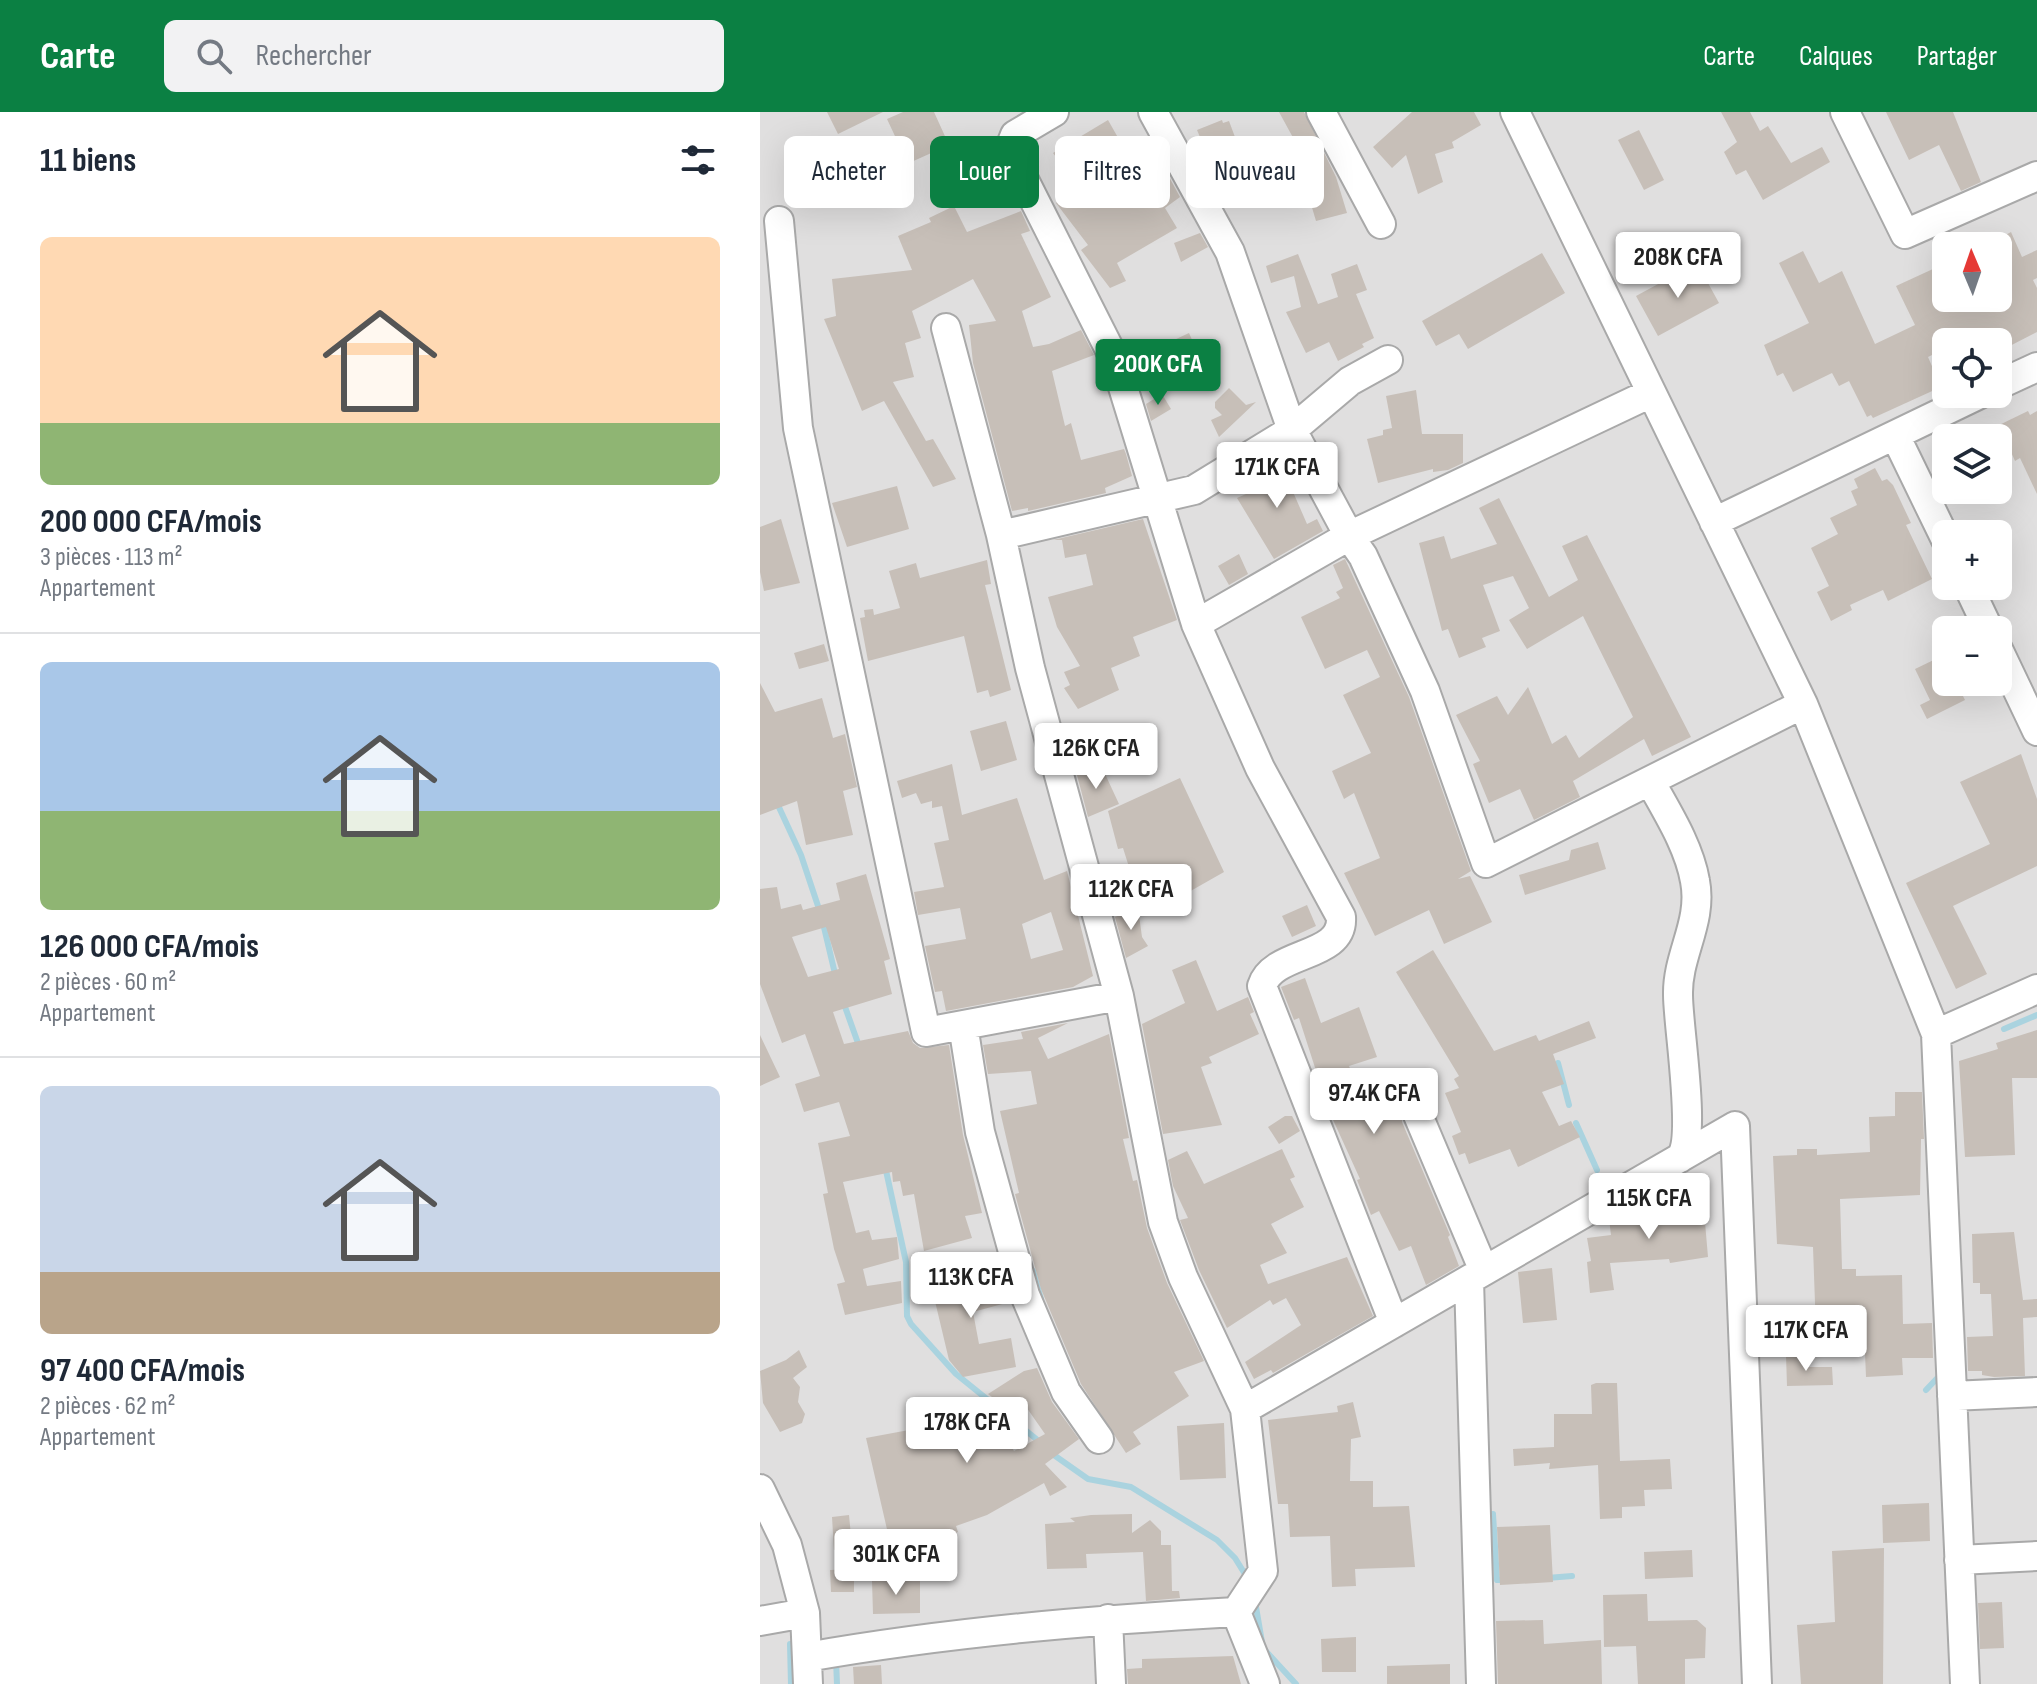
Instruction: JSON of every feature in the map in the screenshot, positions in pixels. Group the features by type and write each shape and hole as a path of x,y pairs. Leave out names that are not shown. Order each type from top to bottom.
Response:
{"street":[{"path":"1054,112 1015,135 1009,150 1111,350 1196,624 1260,768 1341,917 1342,928 1337,938 1276,968 1264,977 1262,986 1394,1323"},
{"path":"1153,112 1230,252 1292,430 1363,556 1425,691 1486,863 1803,704"},
{"path":"1321,112 1381,224"},
{"path":"1515,112 1803,704 1936,1034 1965,1684"},
{"path":"1845,112 1905,234 2037,176"},
{"path":"779,221 798,428 926,1032 1119,996"},
{"path":"946,328 1001,535 1030,668 1119,996 1163,1222 1183,1277 1245,1409 1263,1571 1236,1612"},
{"path":"1001,535 1206,484 1292,430 1350,381 1388,360"},
{"path":"2012,379 2037,367"},
{"path":"1196,624 1349,536 1651,393"},
{"path":"1714,522 1951,408"},
{"path":"1895,435 1936,520"},
{"path":"2012,678 2037,731"},
{"path":"1650,781 1691,861 1698,905 1678,992 1687,1121 1686,1151 1680,1158"},
{"path":"1936,1034 2037,989"},
{"path":"963,1025 980,1132 1025,1295 1066,1392 1099,1439"},
{"path":"1418,1115 1477,1275 1481,1684"},
{"path":"1245,1409 1735,1126 1757,1684"},
{"path":"1952,1396 2037,1392"},
{"path":"760,1489 787,1545 805,1613 807,1670 899,1640 1108,1619 1236,1612"},
{"path":"1959,1560 2037,1556"},
{"path":"1236,1612 1265,1684"},
{"path":"760,1621 805,1613"},
{"path":"1108,1619 1111,1684"}],"shaded area":[{"path":"760,112 2037,112 2037,1684 760,1684"}],"building":[{"path":"827,112 883,112 838,134"},
{"path":"903,112 934,112 945,136 930,136 930,154 914,161 914,136 895,136 887,119"},
{"path":"1279,112 1304,112 1316,136 1292,136"},
{"path":"1412,112 1474,112 1481,125 1452,142 1454,148 1435,154 1443,182 1418,194 1406,155 1392,168 1373,147"},
{"path":"1721,112 1750,112 1760,131 1768,126 1791,163 1822,147 1830,162 1763,200 1746,170 1736,175 1724,152 1737,142"},
{"path":"1886,112 1953,112 1981,182 1961,191 1939,145 1909,160"},
{"path":"1108,120 1117,136 1081,136"},
{"path":"1222,120 1223,123 1229,121 1235,136 1200,136 1197,130"},
{"path":"1639,130 1664,180 1644,190 1618,140"},
{"path":"1324,153 1336,177 1347,213 1316,221 1312,208 1324,208"},
{"path":"1170,179 1180,197 1170,204"},
{"path":"955,208 967,232 1021,211 1030,231 1021,234 1051,297 1022,311 1033,347 1049,344 1081,330 1094,355 1052,371 1065,426 1071,423 1081,460 1124,449 1132,476 1105,488 1106,493 1028,511 1028,508 1012,511 973,363 969,325 996,321 973,279 912,311 921,338 905,343 914,377 893,382 926,441 933,439 956,479 933,487 884,401 862,411 824,319 836,316 832,279 912,270 898,236 931,222 929,218"},
{"path":"1060,208 1165,208 1177,228 1117,263 1126,281 1110,288 1081,250 1088,245"},
{"path":"1200,233 1208,247 1181,262 1174,243"},
{"path":"2012,234 2022,257 2037,250 2037,278 2033,280 2037,288 2037,332 2012,345 2012,328 1932,328 1932,355 1928,357 1932,366 1932,391 1873,418 1871,415 1867,417 1849,381 1839,386 1832,373 1793,392 1783,373 1777,376 1764,345 1809,323 1779,263 1803,251 1819,283 1842,271 1875,344 1915,325 1896,286 1932,269 1932,312 2012,312"},
{"path":"1542,253 1565,293 1468,349 1459,334 1436,346 1422,321"},
{"path":"1298,254 1318,304 1338,297 1331,274 1357,264 1367,290 1356,294 1374,338 1338,361 1329,342 1306,353 1286,312 1301,307 1294,276 1271,283 1266,266"},
{"path":"1697,263 1719,303 1658,336 1636,296"},
{"path":"1189,333 1193,342 1197,340 1212,372 1193,381 1184,362 1152,374 1144,354 1175,343 1174,340"},
{"path":"1229,388 1246,405 1256,402 1219,437 1211,420 1222,415 1215,408 1215,402"},
{"path":"1416,390 1422,434 1463,434 1463,463 1448,470 1433,472 1433,469 1378,483 1367,439 1383,435 1383,430 1392,428 1386,396"},
{"path":"1162,394 1171,409 1151,421 1146,404"},
{"path":"2028,411 2030,415 2037,411 2037,494 2020,458 2015,461 2012,454 2012,424 2001,424"},
{"path":"1281,459 1297,480 1290,485 1307,524 1317,519 1323,531 1274,559 1237,498 1246,494 1242,485"},
{"path":"1875,468 1882,481 1887,479 1893,485 1911,523 1906,525 1932,579 1888,601 1883,590 1850,605 1852,610 1831,621 1817,592 1829,586 1811,548 1838,534 1830,518 1857,505 1851,491 1858,488 1854,479"},
{"path":"897,486 909,529 847,547 832,503"},
{"path":"1499,498 1549,597 1578,580 1562,546 1587,535 1691,737 1652,756 1644,739 1573,781 1580,797 1534,820 1520,789 1489,803 1473,764 1480,761 1456,715 1497,696 1508,715 1528,687 1552,744 1566,735 1579,758 1633,717 1583,616 1527,649 1509,620 1529,608 1513,576 1483,585 1500,631 1482,638 1486,647 1459,658 1448,629 1442,631 1419,543 1444,536 1451,559 1497,544 1479,508"},
{"path":"781,519 800,583 764,591 760,572 760,527"},
{"path":"1143,519 1177,620 1133,637 1140,656 1111,668 1119,690 1078,709 1064,688 1070,685 1064,672 1080,666 1057,627 1048,597 1093,585 1086,554 1065,558 1062,540 1053,540"},
{"path":"1239,554 1248,574 1229,585 1218,566"},
{"path":"1345,559 1409,697 1471,871 1458,879 1470,876 1492,922 1444,944 1429,910 1375,936 1344,873 1380,858 1354,793 1344,799 1332,771 1371,753 1343,695 1380,677 1367,650 1325,669 1301,617 1340,598 1336,592 1343,588 1333,565"},
{"path":"987,560 991,584 985,585 1011,690 990,697 988,690 977,693 964,636 868,661 860,618 865,617 864,610 873,609 874,615 900,608 889,571 916,563 920,578"},
{"path":"824,644 829,661 799,669 794,653"},
{"path":"1932,661 1932,696 1963,696 1965,700 1927,719 1920,705 1930,700 1915,669"},
{"path":"760,683 775,712 822,698 833,738 845,734 857,787 843,791 853,835 806,845 797,801 760,815"},
{"path":"1006,721 1017,760 981,771 970,731"},
{"path":"2021,754 2037,799 2037,866 1953,906 1987,974 1956,989 1906,883 1990,844 1960,782"},
{"path":"1100,763 1119,804 1088,817 1077,775"},
{"path":"952,764 962,815 1017,798 1044,880 1067,871 1093,976 1073,987 946,1011 942,991 935,992 925,946 966,939 960,908 918,915 914,892 944,887 934,843 949,840 942,806 932,808 932,801 921,804 916,793 902,798 897,781","holes":["1051,912 1063,950 1031,959 1022,924"]},
{"path":"1180,778 1224,872 1173,901 1170,895 1141,905 1123,848 1118,849 1108,811"},
{"path":"1598,842 1606,869 1525,895 1519,875 1569,860 1571,850"},
{"path":"866,874 890,959 884,961 892,994 833,1012 844,1044 908,1031 913,1043 920,1048 949,1045 963,1135 982,1213 965,1216 972,1238 924,1251 914,1194 903,1196 900,1181 893,1182 892,1172 843,1182 856,1233 869,1230 872,1240 897,1237 899,1259 863,1269 867,1286 901,1281 902,1303 845,1315 837,1284 845,1282 834,1249 823,1194 828,1193 818,1143 850,1136 839,1102 804,1112 795,1084 820,1076 805,1034 782,1043 760,984 760,889 777,887 781,909 801,904 803,910 840,900 836,883","holes":["826,927 839,969 808,977 792,937"]},
{"path":"1307,905 1316,926 1292,937 1282,916"},
{"path":"1138,908 1142,937 1148,946 1126,958 1115,917"},
{"path":"1433,950 1494,1051 1536,1035 1539,1041 1589,1021 1596,1038 1553,1054 1564,1084 1542,1092 1559,1126 1571,1121 1580,1137 1518,1167 1510,1149 1469,1164 1465,1153 1459,1155 1452,1136 1461,1132 1445,1093 1459,1088 1454,1079 1459,1076 1396,972"},
{"path":"1196,960 1217,1011 1248,997 1254,1012 1250,1014 1259,1034 1209,1057 1212,1063 1201,1067 1222,1125 1163,1134 1142,1024 1185,1003 1172,970"},
{"path":"1305,978 1321,1023 1359,1007 1377,1057 1349,1066 1364,1101 1368,1099 1370,1104 1395,1092 1402,1109 1402,1122 1450,1235 1448,1237 1459,1266 1426,1285 1411,1246 1399,1251 1379,1211 1371,1215 1357,1180 1360,1179 1329,1111 1299,1018 1294,1020 1281,987"},
{"path":"1068,1023 1038,1038 1048,1059 1109,1034 1129,1138 1123,1139 1133,1181 1137,1180 1147,1228 1167,1283 1204,1361 1174,1372 1189,1396 1133,1432 1141,1444 1126,1453 1081,1384 1041,1289 1015,1194 1019,1193 1000,1111 1037,1104 1031,1071 988,1074 983,1045 1023,1039 1021,1032"},
{"path":"2037,1030 2037,1078 2012,1078 2015,1155 1965,1157 1959,1061 1998,1049 1996,1043"},
{"path":"760,1035 780,1077 760,1086"},
{"path":"1895,1092 1922,1092 1924,1139 1921,1139 1920,1195 1840,1199 1842,1269 1856,1269 1856,1276 1902,1275 1903,1324 1932,1323 1933,1358 1902,1358 1903,1375 1866,1377 1864,1329 1816,1331 1813,1247 1777,1244 1773,1156 1797,1155 1797,1149 1817,1149 1817,1155 1870,1152 1869,1117 1895,1116"},
{"path":"1285,1116 1292,1116 1300,1131 1279,1144 1268,1127"},
{"path":"1282,1149 1295,1177 1290,1179 1304,1207 1271,1224 1287,1253 1260,1265 1268,1284 1347,1257 1373,1316 1273,1373 1271,1370 1254,1379 1245,1362 1301,1325 1286,1298 1273,1305 1270,1300 1227,1328 1199,1270 1180,1220 1188,1218 1173,1186 1168,1160 1187,1151 1204,1184"},
{"path":"1703,1199 1708,1257 1670,1263 1669,1259 1610,1263 1614,1290 1590,1293 1587,1262 1591,1261 1587,1238 1611,1235 1609,1219 1667,1214 1665,1203"},
{"path":"2014,1232 2023,1300 2037,1299 2037,1317 2023,1318 2025,1376 1982,1375 1982,1371 1968,1371 1967,1337 1993,1336 1991,1294 1980,1294 1980,1283 1973,1283 1972,1234"},
{"path":"1000,1267 1007,1294 1004,1295 1006,1303 973,1312 979,1344 1011,1338 1016,1367 963,1377 949,1360 929,1276 966,1271 967,1276"},
{"path":"1552,1268 1557,1320 1523,1323 1518,1272"},
{"path":"799,1350 807,1367 793,1378 800,1387 798,1402 805,1414 802,1423 780,1432 763,1403 760,1371 786,1360"},
{"path":"1786,1355 1805,1355 1805,1367 1832,1367 1833,1385 1787,1386"},
{"path":"1037,1368 1052,1402 1079,1439 1045,1464 1067,1487 1050,1496 1044,1483 987,1515 956,1526 958,1532 930,1542 926,1529 889,1538 866,1438 909,1430 912,1441 958,1429 951,1418 974,1403 1001,1448 1010,1444 1014,1451 1045,1434 1022,1401 1009,1410 988,1394 1024,1371"},
{"path":"1617,1383 1620,1461 1670,1459 1672,1489 1644,1490 1645,1506 1622,1507 1622,1518 1600,1519 1598,1465 1549,1469 1550,1463 1514,1466 1513,1449 1554,1447 1554,1414 1592,1414 1591,1385"},
{"path":"1353,1402 1361,1437 1351,1439 1350,1481 1373,1481 1373,1507 1409,1506 1415,1567 1355,1569 1356,1586 1332,1587 1330,1536 1290,1537 1288,1504 1278,1504 1268,1420 1338,1412 1337,1406"},
{"path":"1224,1423 1226,1478 1180,1480 1177,1426"},
{"path":"1929,1503 1930,1541 1883,1543 1882,1505"},
{"path":"1132,1514 1132,1533 1150,1520 1161,1531 1161,1545 1171,1545 1172,1591 1179,1591 1180,1598 1146,1601 1143,1552 1086,1554 1087,1568 1047,1569 1045,1524 1075,1522 1070,1518 1091,1515"},
{"path":"849,1515 852,1546 834,1550 832,1517"},
{"path":"1550,1525 1553,1582 1500,1585 1497,1527"},
{"path":"1884,1548 1883,1684 1801,1684 1797,1625 1835,1622 1832,1551"},
{"path":"1692,1550 1693,1577 1645,1579 1644,1552"},
{"path":"854,1569 854,1592 831,1592 830,1570"},
{"path":"920,1580 920,1613 873,1614 872,1581"},
{"path":"1647,1594 1648,1621 1697,1620 1706,1628 1705,1658 1685,1659 1685,1684 1638,1684 1636,1646 1604,1647 1603,1595"},
{"path":"2002,1602 2004,1648 1980,1649 1978,1603"},
{"path":"1543,1620 1544,1644 1601,1640 1602,1684 1498,1684 1496,1621"},
{"path":"1356,1637 1356,1672 1322,1672 1321,1639"},
{"path":"1233,1656 1241,1684 1128,1684 1127,1669 1142,1668 1142,1659"},
{"path":"1450,1664 1450,1684 1387,1684 1387,1666"},
{"path":"881,1665 882,1684 854,1684 853,1667"}],"waterway":[{"path":"777,803 801,855 820,912"},
{"path":"823,923 836,978"},
{"path":"844,1004 859,1046"},
{"path":"2004,1029 2037,1015"},
{"path":"1558,1063 1569,1105"},
{"path":"1576,1123 1597,1170"},
{"path":"885,1166 906,1262 907,1316 911,1324 956,1374 1040,1442"},
{"path":"1033,1271 1041,1299"},
{"path":"1926,1390 1943,1372"},
{"path":"1051,1453 1088,1479 1131,1487 1217,1540 1235,1558 1248,1579"},
{"path":"1493,1514 1497,1580 1508,1580"},
{"path":"1547,1578 1572,1576"},
{"path":"1255,1601 1263,1648 1296,1684"},
{"path":"790,1644 791,1684"},
{"path":"836,1660 837,1684"}]}
